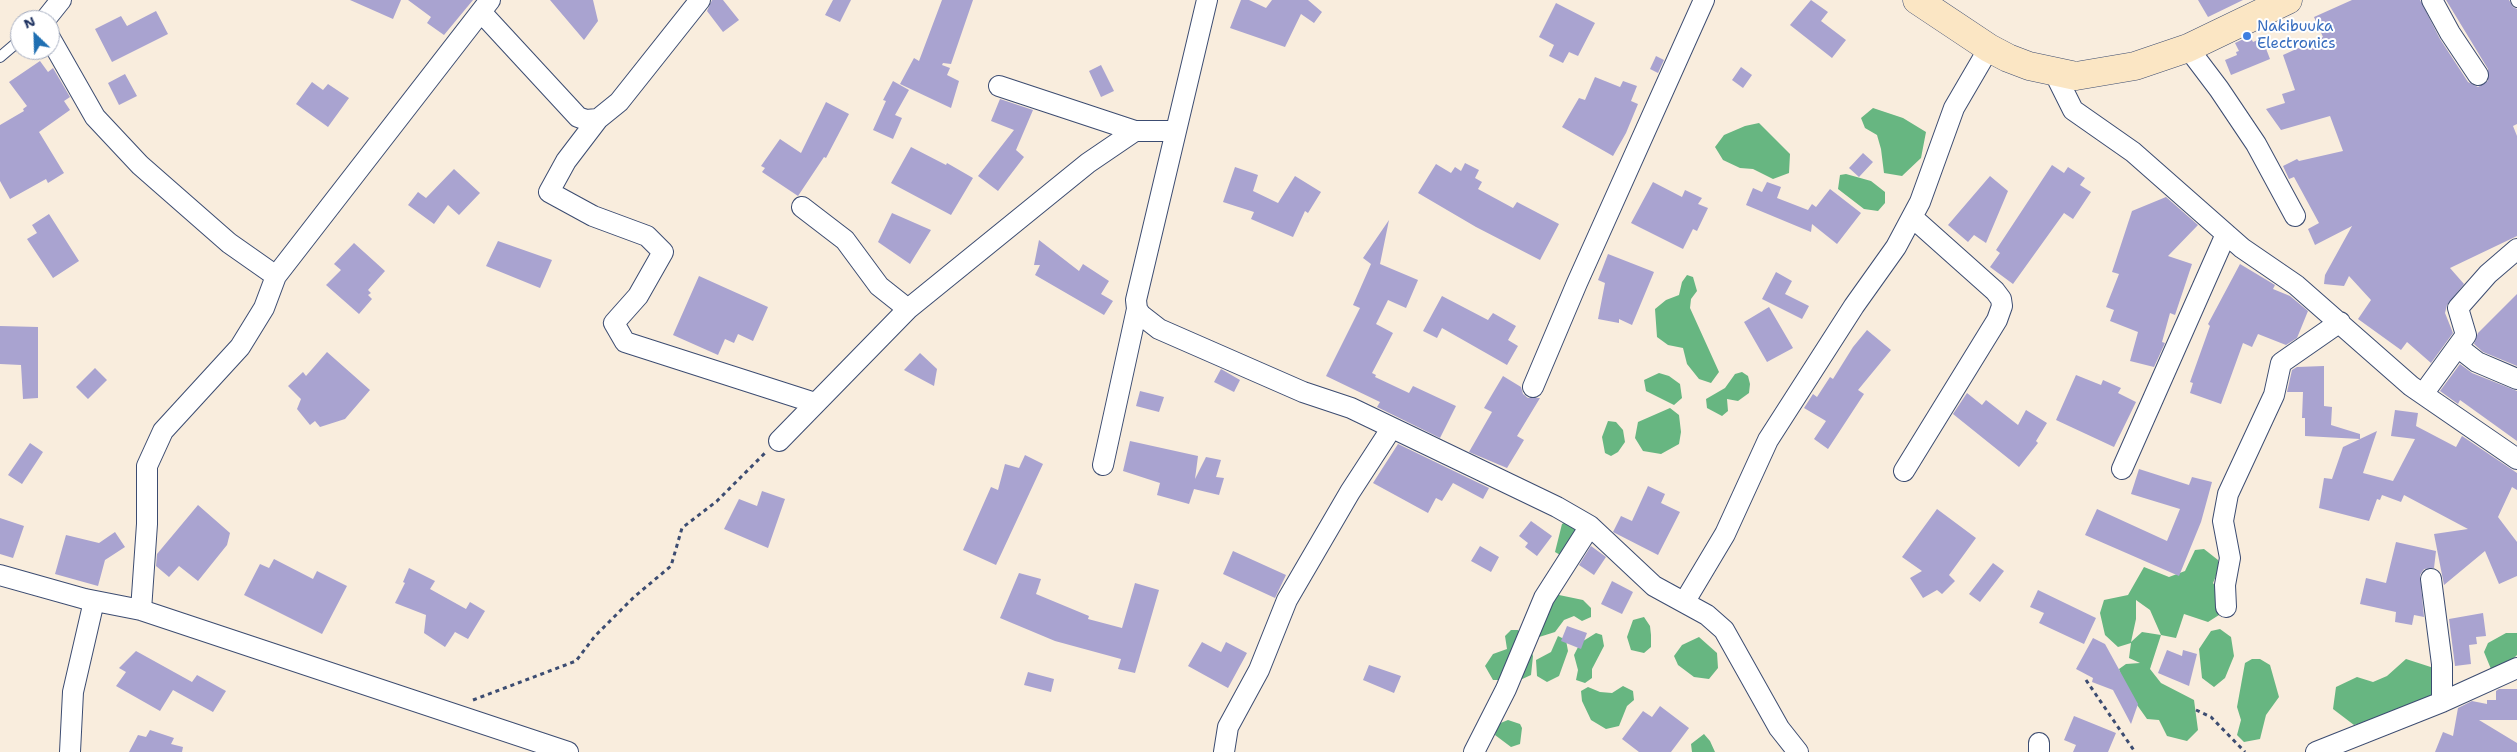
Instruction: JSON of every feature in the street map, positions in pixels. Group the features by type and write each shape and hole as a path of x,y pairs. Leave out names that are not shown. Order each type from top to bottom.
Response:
{"main road":[{"path":"1917,0 1989,48 2029,66 2076,76 2135,66 2188,48 2288,0"}],"street":[{"path":"700,0 619,102 598,119 566,161 548,192 593,216 647,236 663,252 638,296 614,323 625,342 815,403"},
{"path":"1103,465 1137,309 1136,300 1207,0"},
{"path":"1533,387 1577,283 1704,0"},
{"path":"2432,0 2450,33 2478,75"},
{"path":"141,610 147,524 147,466 163,431 240,347 264,308 276,276 485,6 578,117 586,120 598,119"},
{"path":"1685,602 1725,534 1768,440 1854,306 1896,247 1920,202 1954,108 1989,48"},
{"path":"2188,48 2220,89 2256,144 2295,216"},
{"path":"60,56 95,117 140,165 229,243 276,276"},
{"path":"2053,70 2073,110 2133,152 2242,248 2296,286 2423,394 2517,459"},
{"path":"999,86 1135,131 1176,131"},
{"path":"779,441 908,309 1088,163 1135,131"},
{"path":"802,207 844,240 879,286 908,309"},
{"path":"1904,471 1997,320 2002,306 2001,299 1995,291 1912,217"},
{"path":"2122,469 2226,234"},
{"path":"2423,394 2459,348 2466,335 2458,308 2488,274 2517,249"},
{"path":"1137,309 1159,329 1287,385 1351,408 1542,500 1590,526 1654,586 1707,615 1724,630 1779,728 1798,752"},
{"path":"2226,607 2225,585 2230,558 2223,521 2228,494 2274,395 2281,363 2340,322"},
{"path":"2459,348 2477,362 2517,379"},
{"path":"1224,752 1228,727 1259,670 1287,600 1350,492 1392,429"},
{"path":"1474,752 1506,690 1544,598 1590,526"},
{"path":"0,575 94,601 141,610 568,752"},
{"path":"2431,579 2442,664 2442,702"},
{"path":"70,752 73,692 94,601"},
{"path":"2316,752 2442,702 2517,668"}],"lane":[{"path":"0,57 10,48"}],"path":[{"path":"468,703 576,661 595,636 634,597 670,566 682,528 717,501 752,465 779,441"},
{"path":"2086,680 2135,752"},
{"path":"2196,710 2211,717 2246,752"}],"green space":[{"path":"1873,108 1903,118 1926,132 1921,158 1902,176 1884,173 1877,135 1865,128 1861,118"},
{"path":"1759,123 1790,154 1789,173 1773,179 1753,169 1740,168 1723,160 1715,147 1724,135 1745,126"},
{"path":"1846,174 1871,181 1885,192 1885,203 1878,211 1864,209 1838,189 1840,175"},
{"path":"1687,275 1693,277 1697,291 1691,299 1690,308 1719,372 1711,383 1699,379 1687,364 1683,348 1668,345 1657,337 1655,309 1666,300 1679,295 1682,282"},
{"path":"1742,372 1748,376 1750,384 1749,393 1738,401 1727,399 1728,411 1722,416 1707,408 1706,399 1725,388 1735,374"},
{"path":"1659,373 1669,376 1680,384 1682,398 1674,405 1646,391 1644,380"},
{"path":"1670,408 1679,415 1681,432 1679,444 1661,454 1643,451 1635,438 1638,422"},
{"path":"1608,421 1616,422 1623,430 1625,442 1618,452 1611,456 1605,453 1602,437"},
{"path":"1567,521 1576,528 1573,539 1562,556 1555,552 1562,524"},
{"path":"2204,549 2218,560 2218,571 2213,583 2218,590 2231,597 2219,615 2208,622 2184,614 2176,638 2161,635 2150,669 2161,683 2194,700 2198,730 2187,741 2167,736 2159,720 2147,719 2125,688 2119,669 2126,664 2140,663 2129,658 2131,643 2118,647 2105,635 2100,613 2104,600 2128,595 2144,567 2169,577 2185,571 2195,550","holes":["2136,600 2150,610 2161,635 2142,632 2131,642 2136,619"]},
{"path":"1556,591 1559,595 1583,600 1591,608 1591,617 1582,621 1574,616 1564,620 1555,632 1536,638"},
{"path":"1644,617 1650,626 1651,647 1644,653 1631,650 1627,637 1633,620"},
{"path":"2220,629 2231,637 2234,656 2225,678 2214,687 2202,678 2199,649 2211,631"},
{"path":"1511,630 1518,630 1530,647 1533,656 1531,675 1520,680 1493,680 1485,666 1493,654 1507,649 1505,636"},
{"path":"1596,633 1602,635 1604,646 1592,669 1592,678 1585,683 1576,680 1578,670 1574,655 1580,643"},
{"path":"2506,633 2517,633 2517,655 2504,668 2491,669 2484,652 2488,643"},
{"path":"1558,636 1566,640 1568,651 1559,676 1547,682 1537,676 1536,660 1551,652"},
{"path":"1699,637 1717,653 1718,668 1709,679 1694,677 1678,665 1674,656 1682,645"},
{"path":"2252,659 2260,659 2270,665 2279,697 2266,715 2260,739 2244,742 2237,735 2241,720 2237,707 2245,663"},
{"path":"2406,659 2440,670 2446,704 2420,702 2391,711 2373,720 2354,725 2333,709 2336,687 2357,677 2373,682 2387,676"},
{"path":"1623,686 1633,691 1634,700 1627,706 1619,726 1606,729 1591,720 1582,701 1581,691 1588,687 1600,692 1612,693"},
{"path":"1508,720 1520,724 1522,728 1520,744 1511,747 1495,735 1498,724"},
{"path":"1704,734 1715,752 1692,752 1691,744"}],"building":[{"path":"350,0 401,0 393,19"},
{"path":"408,0 473,0 444,35 427,23 431,17"},
{"path":"550,0 593,0 598,21 584,40"},
{"path":"712,0 723,0 739,20 723,32 707,11"},
{"path":"833,0 851,0 840,22 825,15"},
{"path":"942,0 973,0 951,64 943,63 942,65 950,68 947,75 959,81 951,108 900,84 914,58 919,61"},
{"path":"1241,0 1249,0 1266,8 1272,0 1308,0 1322,12 1314,23 1301,14 1285,47 1230,28"},
{"path":"1811,0 1828,12 1821,21 1846,40 1832,58 1790,25"},
{"path":"2198,0 2243,0 2208,17"},
{"path":"2352,0 2420,0 2440,39 2468,82 2478,87 2488,81 2488,69 2446,0 2509,0 2513,7 2517,9 2517,124 2513,126 2517,136 2517,236 2450,268 2464,284 2447,305 2445,313 2453,333 2431,363 2407,342 2401,350 2358,319 2371,300 2349,276 2344,286 2324,284 2325,275 2352,226 2315,245 2308,229 2319,223 2294,177 2289,179 2283,166 2297,159 2299,161 2343,151 2330,116 2281,130 2266,109 2285,103 2282,94 2295,90 2283,55 2323,37 2314,17"},
{"path":"1556,3 1595,23 1578,56 1569,52 1563,63 1549,56 1554,45 1539,37"},
{"path":"156,11 168,34 112,62 95,29 121,16 127,26"},
{"path":"2250,36 2253,42 2262,38 2270,59 2231,75 2225,60 2237,55 2236,52 2239,51 2235,43"},
{"path":"1656,56 1664,60 1658,73 1650,69"},
{"path":"40,61 48,72 53,68 70,97 64,101 70,110 39,132 64,173 48,183 46,179 10,199 0,181 0,125 24,111 23,109 27,106 9,82"},
{"path":"1101,65 1114,91 1101,97 1089,71"},
{"path":"1741,67 1752,75 1743,88 1732,80"},
{"path":"125,74 137,96 119,105 108,83"},
{"path":"1595,77 1620,87 1623,81 1637,86 1631,101 1638,104 1626,133 1613,156 1562,127 1579,98 1585,100"},
{"path":"893,81 909,90 895,115 902,118 893,139 873,130 886,101 883,100"},
{"path":"312,82 323,90 328,84 349,98 328,127 296,104"},
{"path":"1000,99 1033,110 1016,150 1024,157 998,191 978,176 1014,130 991,121"},
{"path":"826,102 849,114 826,158 824,157 798,196 762,172 765,168 761,166 780,139 801,153"},
{"path":"911,147 946,165 947,163 973,178 951,215 891,183"},
{"path":"1863,153 1873,162 1859,177 1849,168"},
{"path":"1465,163 1479,170 1475,178 1482,182 1478,189 1513,208 1517,202 1559,224 1540,260 1476,227 1418,193 1436,164 1451,173 1455,167 1461,171"},
{"path":"2052,165 2064,173 2068,167 2085,178 2080,185 2091,192 2073,219 2064,213 2013,284 1990,267 2000,253 1996,250"},
{"path":"1235,167 1258,175 1253,191 1278,203 1295,176 1321,192 1308,213 1305,211 1293,237 1251,219 1254,212 1223,202"},
{"path":"454,169 480,193 459,215 448,205 434,224 408,205 418,192 426,198"},
{"path":"1990,176 2008,191 1986,243 1974,235 1968,242 1948,225"},
{"path":"1653,182 1682,197 1685,190 1702,198 1698,204 1708,208 1697,231 1693,229 1683,249 1631,223"},
{"path":"1767,182 1781,187 1777,198 1808,210 1812,204 1816,207 1830,189 1861,213 1837,244 1812,224 1811,232 1746,205 1753,188 1762,192"},
{"path":"2166,197 2198,225 2168,256 2192,264 2175,315 2170,313 2162,342 2165,343 2154,367 2130,361 2138,332 2110,321 2114,310 2106,307 2119,274 2112,272 2132,211"},
{"path":"892,213 931,230 910,264 878,242"},
{"path":"49,214 79,261 53,278 27,239 37,233 32,225"},
{"path":"1389,220 1380,264 1418,280 1406,308 1388,300 1376,324 1393,333 1372,373 1376,375 1375,377 1409,393 1413,386 1456,406 1440,438 1377,407 1380,402 1326,376 1360,308 1353,305 1371,264 1363,258"},
{"path":"1039,240 1079,271 1083,264 1109,281 1101,294 1113,301 1104,315 1035,275 1040,265 1034,265"},
{"path":"498,241 552,260 540,288 486,266"},
{"path":"354,243 385,271 368,290 371,293 368,295 372,299 359,314 326,285 341,270 334,264"},
{"path":"1608,254 1654,272 1632,325 1619,319 1619,323 1598,319 1605,283 1598,280"},
{"path":"2240,264 2275,285 2273,289 2290,296 2308,311 2297,338 2286,345 2258,334 2252,347 2243,343 2221,404 2190,393 2193,383 2190,382 2210,326 2208,324"},
{"path":"1776,272 1792,281 1785,294 1809,306 1802,319 1762,299"},
{"path":"699,276 768,307 753,341 738,334 734,343 725,339 718,355 673,335"},
{"path":"2517,294 2517,366 2483,352 2474,344 2478,333"},
{"path":"1442,296 1488,320 1493,313 1516,326 1508,340 1518,346 1507,365 1442,328 1437,338 1423,331"},
{"path":"1769,307 1793,348 1767,362 1744,322"},
{"path":"0,326 38,327 38,398 23,399 21,365 0,364"},
{"path":"1867,330 1891,350 1858,390 1864,394 1828,449 1814,439 1826,421 1804,408 1813,394 1817,397 1830,377 1833,379 1853,347"},
{"path":"327,352 370,390 345,419 320,427 315,421 310,425 297,409 301,399 288,386 303,372 306,376"},
{"path":"920,353 937,369 934,386 904,370"},
{"path":"2460,364 2472,373 2517,391 2517,441 2460,400 2458,404 2440,391"},
{"path":"2324,366 2324,406 2332,407 2331,425 2360,434 2360,439 2305,436 2305,418 2302,418 2303,392 2287,392 2292,370 2297,367"},
{"path":"95,368 107,380 88,399 76,387"},
{"path":"1221,369 1240,380 1234,392 1214,382"},
{"path":"2076,375 2101,385 2103,380 2121,388 2118,393 2136,402 2114,447 2056,420"},
{"path":"1503,376 1521,387 1523,394 1528,398 1540,398 1517,436 1524,440 1507,468 1469,452 1492,412 1484,408"},
{"path":"1140,391 1164,397 1159,412 1136,406"},
{"path":"1967,393 1982,405 1986,400 2018,425 2026,410 2047,423 2036,441 2038,443 2019,467 1953,414"},
{"path":"2395,410 2418,413 2416,426 2456,447 2462,436 2517,473 2517,490 2512,487 2498,517 2517,542 2517,576 2499,584 2485,551 2444,585 2434,534 2468,529 2404,495 2401,502 2382,495 2380,500 2377,499 2369,521 2319,508 2324,478 2332,479 2343,447 2377,431 2363,473 2393,481 2415,439 2391,436"},
{"path":"1130,441 1198,456 1195,479 1206,457 1221,460 1216,477 1224,478 1219,495 1194,489 1189,504 1157,495 1160,483 1123,471"},
{"path":"30,443 43,452 22,484 8,475"},
{"path":"1398,444 1489,488 1483,499 1453,483 1442,501 1436,498 1428,513 1373,483"},
{"path":"1025,455 1043,464 996,565 963,550 991,487 998,490 1005,464 1019,468"},
{"path":"2139,469 2189,485 2192,477 2212,482 2201,522 2179,576 2085,535 2097,509 2167,541 2180,509 2131,494"},
{"path":"1648,486 1665,494 1661,503 1680,512 1658,555 1613,532 1621,516 1632,521"},
{"path":"762,491 785,499 768,548 724,529 739,499 757,506"},
{"path":"198,505 230,533 227,545 198,581 179,566 169,577 156,566 157,554"},
{"path":"1937,509 1976,538 1949,575 1955,581 1942,594 1937,590 1923,598 1910,578 1922,571 1902,557"},
{"path":"0,518 24,526 13,558 0,554"},
{"path":"1531,521 1552,536 1537,556 1525,547 1528,543 1519,536"},
{"path":"115,532 125,547 105,560 98,586 55,574 66,535 99,543"},
{"path":"2396,542 2436,551 2434,568 2424,569 2420,575 2424,617 2414,615 2412,625 2395,622 2396,612 2360,604 2366,578 2386,583"},
{"path":"1480,546 1499,557 1491,572 1471,561"},
{"path":"1591,546 1606,557 1594,575 1579,565"},
{"path":"1233,551 1286,575 1275,598 1223,574"},
{"path":"274,559 313,579 317,571 347,586 322,634 244,595 260,564 269,568"},
{"path":"1993,563 2004,571 1980,602 1969,594"},
{"path":"409,568 435,581 430,589 466,609 470,602 485,611 468,639 455,632 445,647 424,633 426,615 395,603 405,583 403,582"},
{"path":"1019,573 1041,579 1036,594 1089,616 1088,619 1122,628 1135,583 1159,590 1135,673 1118,669 1121,659 1055,641 1000,618"},
{"path":"1612,581 1633,592 1622,614 1601,604"},
{"path":"2038,590 2096,618 2084,644 2039,623 2044,613 2030,607"},
{"path":"2483,613 2486,636 2476,637 2477,644 2469,645 2471,664 2455,666 2449,619"},
{"path":"1567,626 1587,633 1581,649 1561,641"},
{"path":"2093,638 2105,644 2138,704 2131,724 2113,690 2092,682 2093,678 2076,669"},
{"path":"1202,642 1221,652 1226,642 1247,653 1228,688 1188,666"},
{"path":"2167,650 2182,656 2183,650 2197,654 2189,686 2158,673"},
{"path":"136,651 192,682 197,675 226,691 213,712 173,690 160,711 116,686 126,672 119,668"},
{"path":"1369,665 1401,676 1394,693 1363,680"},
{"path":"1028,672 1054,679 1051,692 1024,685"},
{"path":"2499,689 2517,689 2517,720 2479,720 2517,743 2517,752 2435,752 2443,732 2453,736 2458,708 2472,701 2487,704 2487,700 2496,700 2496,691"},
{"path":"1660,706 1689,728 1671,752 1639,752 1622,739 1643,711 1652,717"},
{"path":"2074,716 2116,733 2108,752 2073,752 2076,745 2064,740"},
{"path":"150,730 174,738 171,744 183,747 182,752 129,752 138,735 146,737"}],"place":[{"name":"Nakibuuka Electronics","path":"2247,36"}]}
